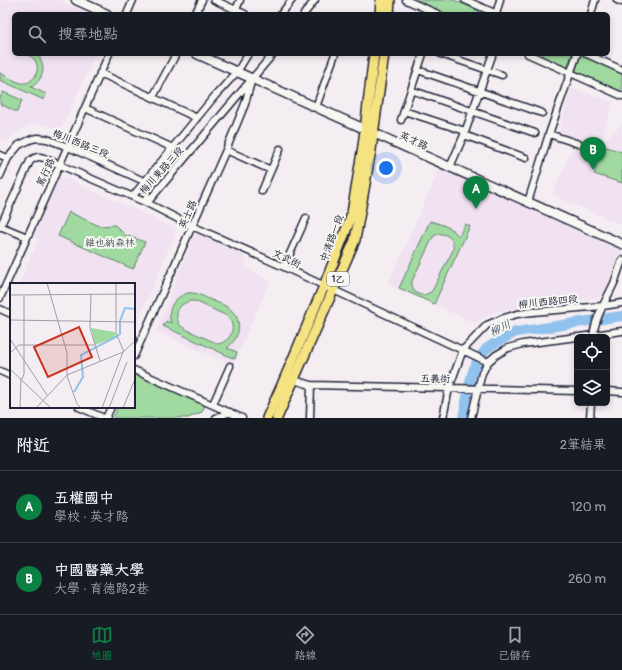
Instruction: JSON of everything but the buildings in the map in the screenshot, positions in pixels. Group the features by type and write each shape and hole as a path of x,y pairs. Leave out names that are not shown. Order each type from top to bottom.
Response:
{"main road":[{"path":"380,12 381,0"},
{"path":"389,12 390,0"},
{"name":"中清路一段","path":"267,418 328,288 355,240 371,150 369,130 374,56"},
{"name":"中清路一段","path":"369,130 384,56"},
{"name":"中清路一段","path":"277,418 294,380 328,288"}],"street":[{"path":"76,0 103,12"},
{"path":"128,12 133,0"},
{"path":"197,12 202,0"},
{"path":"214,0 240,12"},
{"path":"236,10 240,0"},
{"path":"283,12 292,0"},
{"path":"306,12 315,0"},
{"path":"406,0 433,12"},
{"path":"465,0 492,12"},
{"path":"497,12 500,0"},
{"path":"592,12 595,0"},
{"path":"617,0 622,2"},
{"name":"篤行路","path":"0,298 108,56"},
{"path":"153,97 175,56"},
{"name":"英才路","path":"201,56 528,202 621,246"},
{"path":"133,196 237,72 246,56"},
{"name":"梅川東路三段","path":"0,226 30,161 34,158 40,157 147,203 271,56"},
{"path":"316,107 334,56"},
{"path":"401,120 422,56"},
{"path":"447,56 502,75"},
{"path":"450,167 492,56"},
{"path":"532,56 622,96"},
{"path":"528,202 549,134 576,56"},
{"path":"591,56 622,70"},
{"path":"418,70 542,113"},
{"path":"100,73 197,118"},
{"name":"英士路","path":"135,354 226,150 245,104 252,79"},
{"path":"411,90 535,133"},
{"path":"85,108 173,148"},
{"path":"404,111 526,158"},
{"path":"549,134 579,144"},
{"name":"梅川西路三段","path":"0,176 8,158 19,145 38,138 47,139 68,147 146,182"},
{"path":"262,191 280,149"},
{"path":"226,150 271,170"},
{"path":"0,155 8,158"},
{"path":"146,182 147,203"},
{"name":"文武街","path":"147,203 192,226 488,362"},
{"path":"284,267 306,218"},
{"path":"0,226 27,237"},
{"path":"593,334 602,308 622,260"},
{"name":"柳川西路四段","path":"444,418 450,388 463,350 487,325 516,314 602,308 622,303"},
{"path":"0,309 10,314"},
{"path":"603,334 622,330"},
{"path":"471,418 475,389 488,362 496,355 508,348 523,344 574,338"},
{"path":"212,404 230,366"},
{"path":"135,370 242,418"},
{"path":"0,371 10,376"},
{"path":"281,387 294,380"},
{"name":"五義街","path":"294,380 311,385 574,391"},
{"path":"310,418 311,385"},
{"path":"610,391 622,392"},
{"path":"590,418 591,406"},
{"path":"81,408 105,418 110,408"},
{"path":"216,418 230,412"}],"shaded area":[{"path":"0,0 59,0 86,12 12,12 12,56 95,56 62,127 57,129 47,125 38,124 28,126 12,135 7,141 0,141"},
{"path":"571,88 613,102 600,145 622,124 622,225 552,195 577,138 559,131"},
{"path":"440,168 621,250 604,297 502,310 493,313 475,323 388,284"},
{"path":"59,175 177,229 135,328 135,283 19,283 39,239 30,234"},
{"path":"195,232 245,256 246,267 270,281 233,365 156,331"}],"green space":[{"path":"415,0 454,0 479,11 479,12 443,12"},
{"path":"29,56 38,56 40,58 43,72 39,80 31,87 46,94 44,100 0,80 0,73 21,83 26,83 33,79 36,75 37,66 32,57"},
{"path":"540,56 571,56 567,68"},
{"path":"581,56 583,56 622,74 622,92 575,71"},
{"path":"3,92 22,100 17,112 0,104 0,98"},
{"path":"603,146 622,152 622,183 594,174"},
{"name":"維也納森林","path":"69,212 99,226 115,225 125,235 145,242 133,269 58,236"},
{"path":"430,221 449,228 459,236 465,224 470,226 434,304 399,288","holes":["438,234 448,236 452,240 453,250 432,291 425,295 418,294 413,289 412,281 433,237"]},
{"path":"194,293 200,295 227,307 235,314 239,324 237,335 235,340 227,348 237,352 235,359 163,326 166,321 171,323 170,308 179,297","holes":["195,301 227,316 232,324 232,333 227,340 218,344 187,330 180,325 177,315 179,308 185,303"]},
{"path":"135,374 205,405 202,412 188,418 113,418 118,408 135,408"}],"waterway":[{"name":"柳川","path":"463,418 474,368 486,349 495,343 516,332 622,316"}],"place":[{"name":"中國醫藥大學","path":"593,170"},
{"name":"五權國中","path":"476,209"}]}
